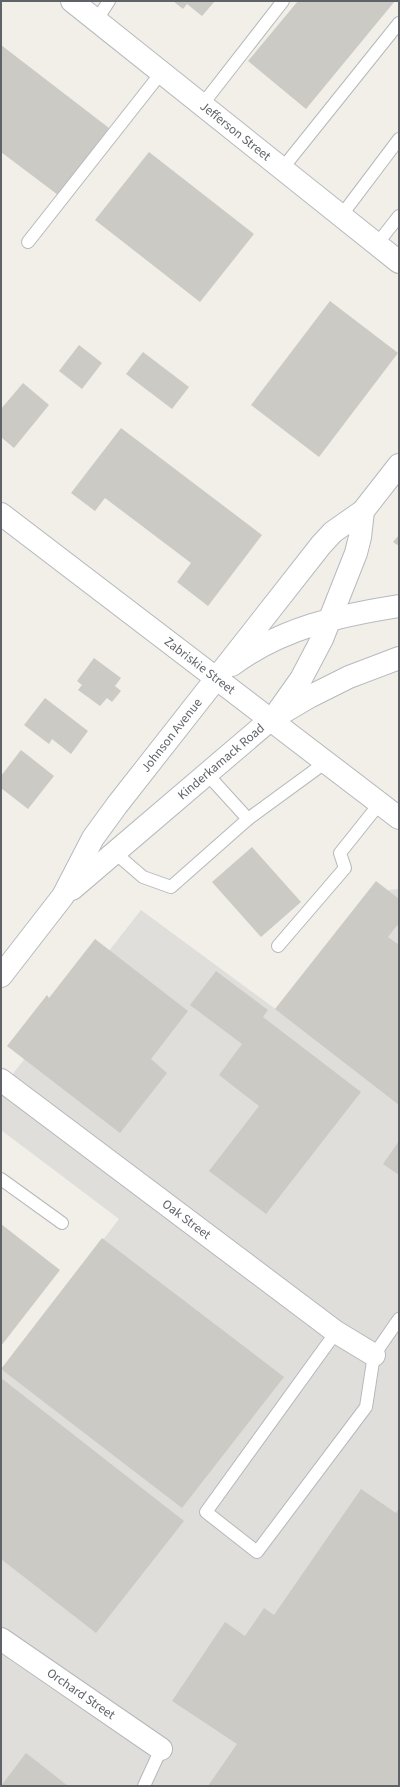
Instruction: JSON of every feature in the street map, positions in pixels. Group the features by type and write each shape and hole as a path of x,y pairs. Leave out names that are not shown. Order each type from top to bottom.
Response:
{"street":[{"name":"Jefferson Street","path":"72,1 399,262"},
{"name":"Johnson Avenue","path":"1,976 63,896 93,838 215,677 321,545 333,532 363,511 399,465"},
{"path":"270,720 287,700 312,660 356,553 360,537 363,511"},
{"name":"Zabriskie Street","path":"1,514 399,818"},
{"path":"215,677 239,660 267,644 299,629 330,619 399,606"},
{"name":"Kinderkamack Road","path":"63,896 270,720 309,697 349,677 399,658"},
{"name":"Oak Street","path":"1,1080 336,1332 374,1355"},
{"name":"Orchard Street","path":"1,1639 161,1749"}],"lane":[{"path":"96,20 109,1"},
{"path":"202,105 283,1"},
{"path":"282,169 399,23"},
{"path":"28,242 161,73"},
{"path":"341,216 399,138"},
{"path":"377,244 399,216"},
{"path":"114,852 143,877 171,887 248,819 326,762"},
{"path":"207,774 248,819"},
{"path":"278,946 345,868 340,853 380,803"},
{"path":"1,1179 62,1223"},
{"path":"336,1332 206,1512 257,1552 366,1407 374,1355 399,1319"},
{"path":"144,1786 161,1749"}],"shaded area":[{"path":"399,889 399,1786 1,1786 1,1373 119,1219 1,1130 1,1089 141,910 285,1016 379,891"}],"building":[{"path":"173,1 215,1 202,16 187,4 183,9"},
{"path":"298,1 395,1 306,109 248,61"},
{"path":"1,45 109,128 58,195 1,152"},
{"path":"149,152 254,234 200,302 95,220"},
{"path":"330,301 398,353 319,457 251,405"},
{"path":"79,345 102,363 82,389 59,371"},
{"path":"143,352 189,387 172,409 126,374"},
{"path":"23,383 49,405 14,448 1,437 1,409"},
{"path":"121,428 262,535 208,606 177,582 191,563 105,498 95,511 71,493"},
{"path":"399,535 399,546 393,542"},
{"path":"94,658 121,678 115,686 121,691 112,702 107,698 100,706 78,690 82,685 77,681"},
{"path":"45,698 88,731 71,754 52,739 49,744 24,725"},
{"path":"21,750 54,776 28,809 1,788 1,776"},
{"path":"252,847 301,902 261,937 212,882"},
{"path":"376,881 399,899 399,923 388,937 399,945 399,1105 275,1009"},
{"path":"95,939 188,1011 151,1059 167,1073 120,1133 7,1046 47,995 49,998"},
{"path":"216,971 268,1010 263,1017 361,1092 266,1214 209,1171 259,1106 219,1075 242,1044 190,1005"},
{"path":"399,1141 399,1175 383,1164"},
{"path":"1,1224 60,1270 1,1346"},
{"path":"102,1238 284,1377 182,1508 1,1369"},
{"path":"1,1378 184,1521 96,1633 1,1559"},
{"path":"361,1489 396,1513 399,1508 399,1786 208,1786 237,1744 172,1701 225,1622 245,1636 264,1608 274,1615"},
{"path":"26,1753 68,1786 1,1786"}]}
